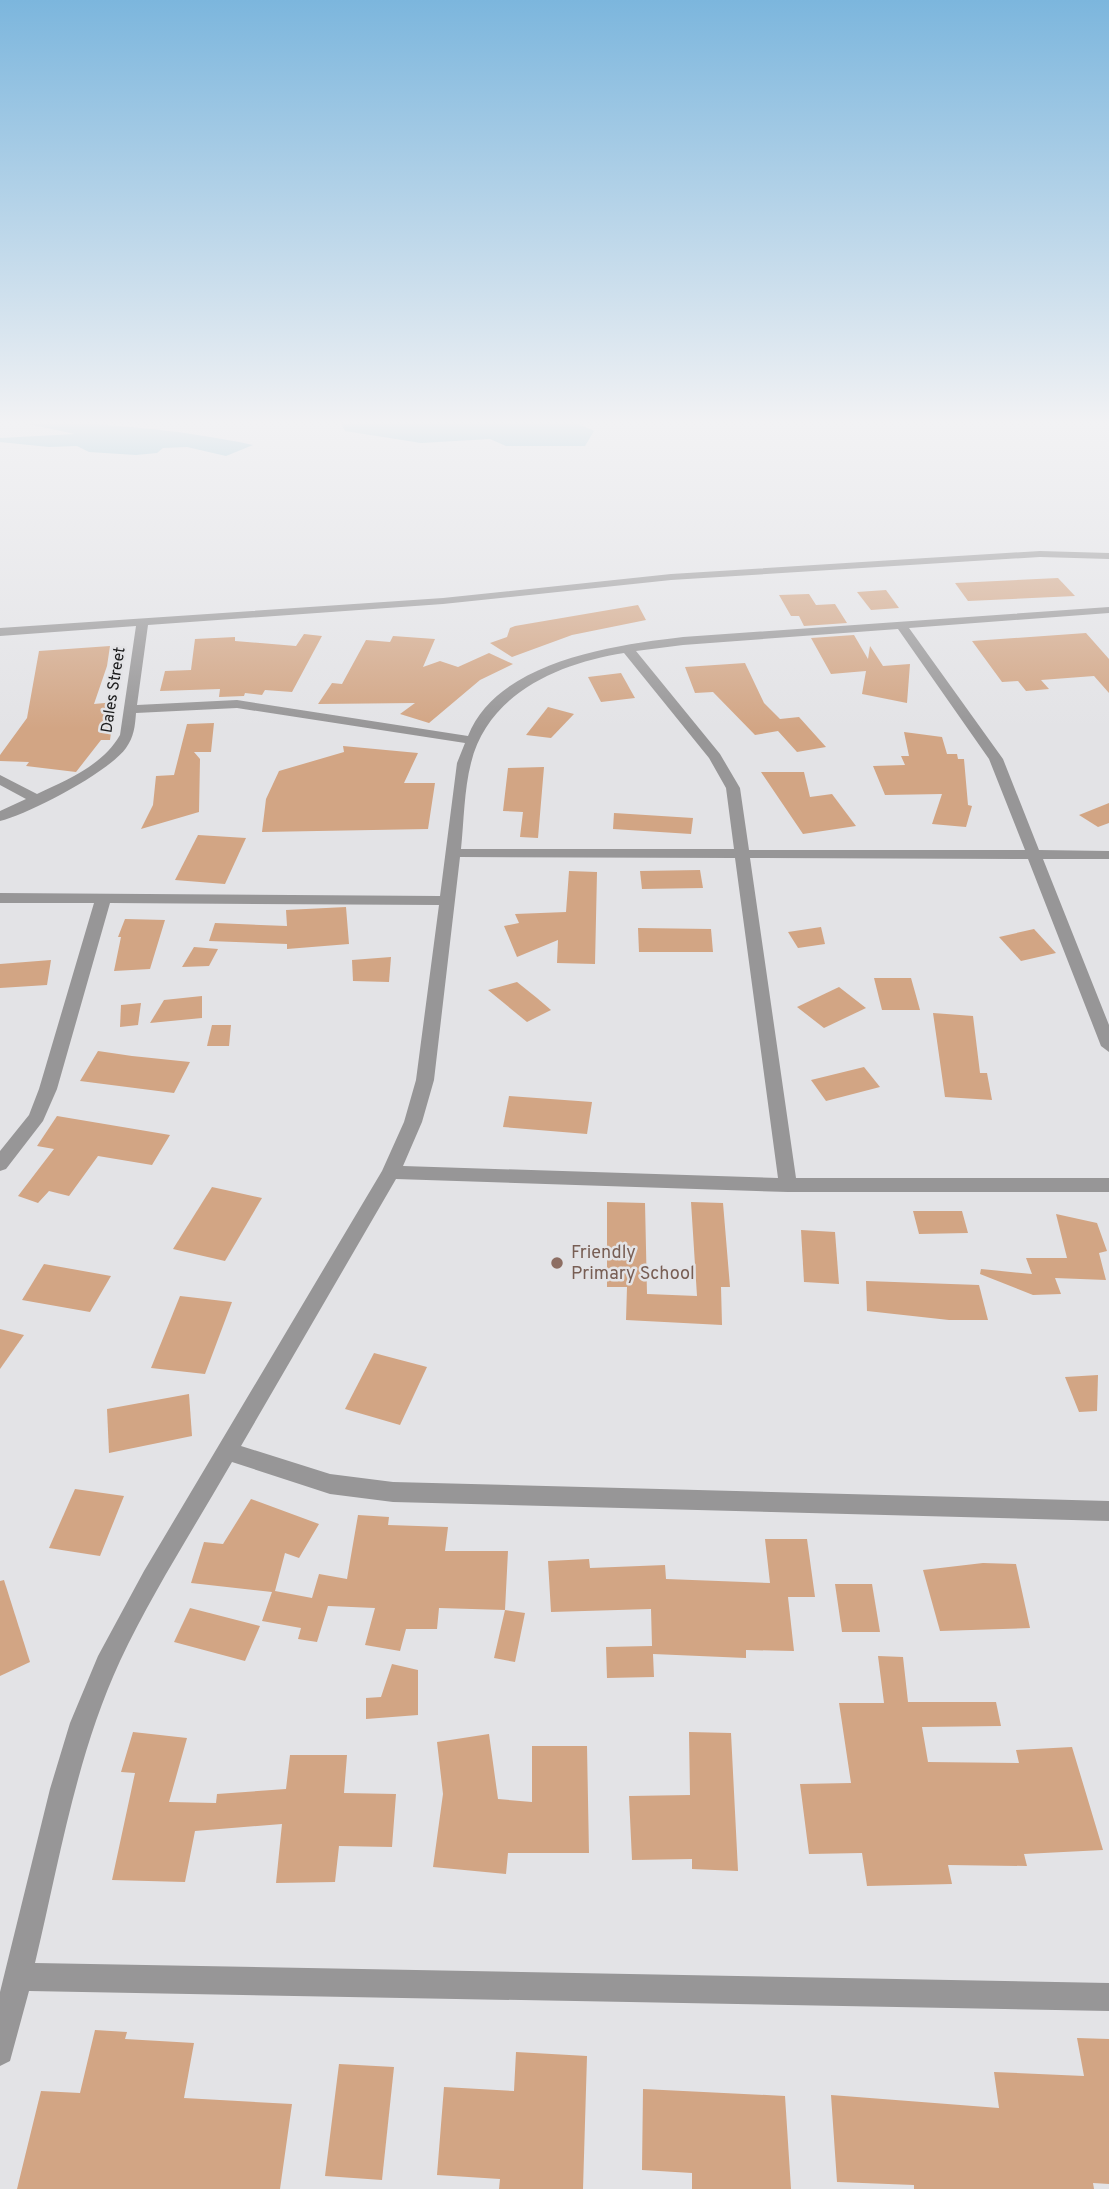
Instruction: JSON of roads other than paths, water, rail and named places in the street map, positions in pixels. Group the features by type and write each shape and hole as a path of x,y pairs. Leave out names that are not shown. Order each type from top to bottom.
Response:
{"street":[{"path":"0,632 443,601 671,577 1040,554 1109,556"},
{"path":"0,2051 83,1723 110,1656 391,1171 413,1122 425,1080 469,740 481,720 520,686 578,660 627,648 683,640 1109,610"},
{"name":"Dales Street","path":"0,817 113,756 125,741 142,623"},
{"path":"902,626 996,759 1109,1046"},
{"path":"627,648 715,757 733,788 788,1185"},
{"path":"130,709 213,704 248,705 469,740"},
{"path":"0,779 34,798"},
{"path":"453,853 1109,855"},
{"path":"0,898 447,901"},
{"path":"0,1164 37,1117 48,1089 103,900"},
{"path":"391,1171 788,1185 1109,1185"},
{"path":"227,1451 270,1468 330,1484 393,1492 1109,1511"},
{"path":"18,1977 1109,1997"}],"place":[{"name":"Friendly Primary School","path":"557,1263"}]}
